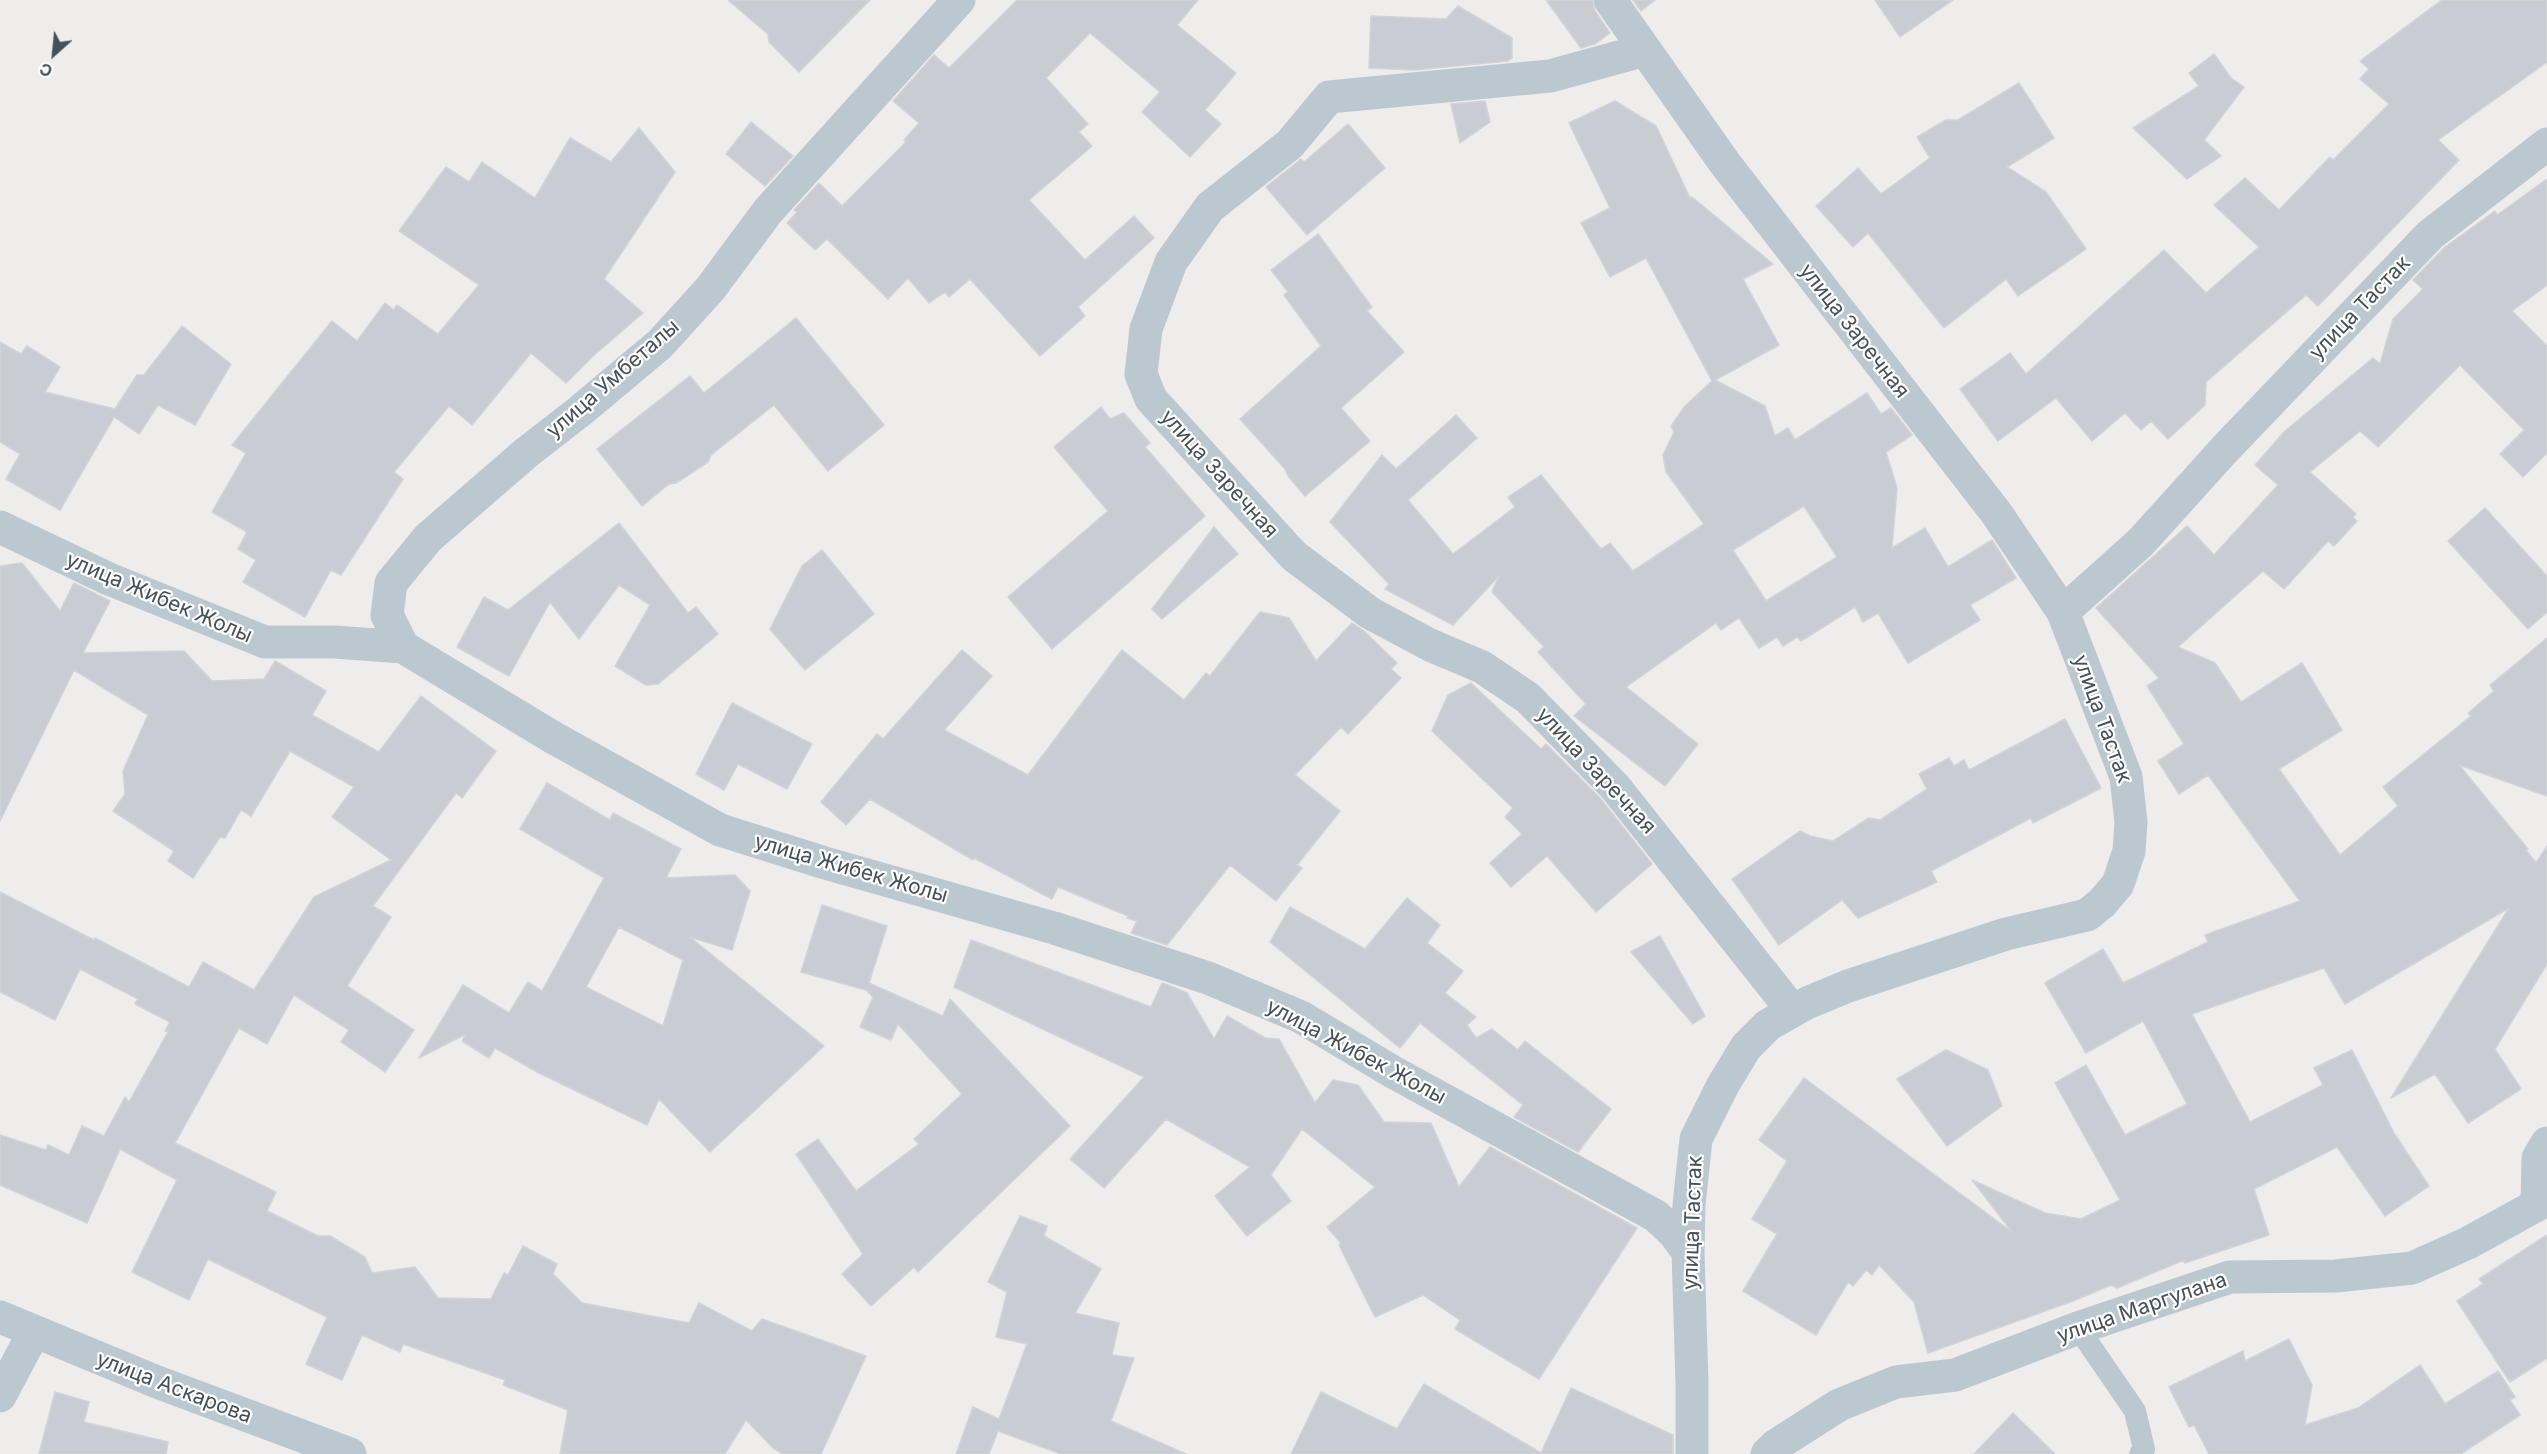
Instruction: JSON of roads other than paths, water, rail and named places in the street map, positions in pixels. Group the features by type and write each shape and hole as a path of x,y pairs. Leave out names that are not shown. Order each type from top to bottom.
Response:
{"street":[{"name":"улица Заречная","path":"1610,0 1724,162 1997,514 2063,612"},
{"name":"улица Умбеталы","path":"403,647 387,615 391,583 428,538 526,453 660,344 710,289 768,211 941,6"},
{"name":"улица Заречная","path":"1645,50 1550,76 1329,97 1290,144 1210,207 1171,262 1146,329 1141,374 1151,399 1294,556 1370,613 1430,645 1482,667 1528,698 1615,787 1792,1010"},
{"name":"улица Тастак","path":"1692,1454 1688,1252 1689,1205 1696,1139 1723,1084 1746,1047 1768,1025 1792,1010 1848,986 2006,934 2087,915 2102,903 2118,884 2130,841 2131,822 2126,777 2063,612 2141,542 2225,448 2430,235 2518,164 2547,144"},
{"name":"улица Жибек Жолы","path":"0,527 109,579 265,642 370,643 403,647 554,738 720,830 825,863 1054,927 1208,978 1301,1017 1393,1072 1656,1216 1674,1233 1688,1252"},
{"name":"улица Маргулана","path":"1767,1454 1775,1446 1839,1405 1896,1382 1955,1375 2078,1328 2230,1276 2336,1276 2412,1268 2468,1243 2536,1205 2538,1158 2547,1143"},
{"name":"улица Аскарова","path":"0,1317 157,1382 350,1454"},
{"path":"0,1396 34,1332"}],"lane":[{"path":"2078,1328 2135,1411 2144,1449 2140,1454"}]}
